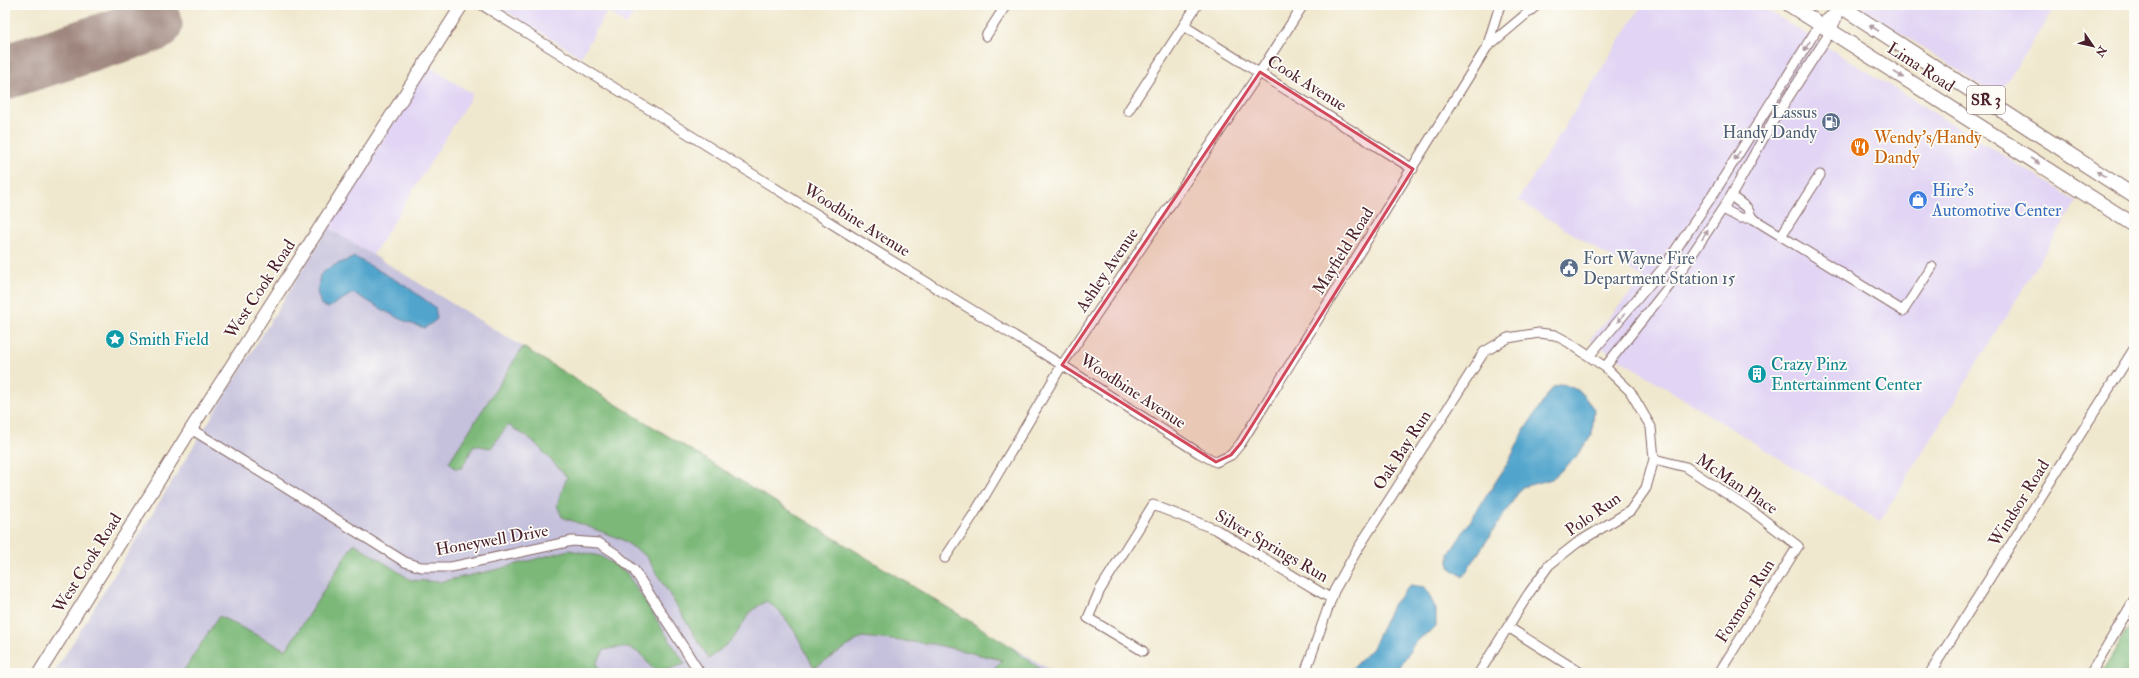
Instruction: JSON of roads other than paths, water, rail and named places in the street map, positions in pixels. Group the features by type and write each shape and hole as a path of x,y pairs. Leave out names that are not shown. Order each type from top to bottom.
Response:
{"highway":[{"name":"Lima Road","path":"1790,5 2134,225"},
{"name":"Lima Road","path":"1841,6 2134,196"}],"main road":[{"name":"West Cook Road","path":"39,673 191,430 462,5"}],"street":[{"name":"Woodbine Avenue","path":"482,5 1062,365 1199,453 1216,462"},
{"path":"986,36 1006,5"},
{"path":"1128,111 1198,5"},
{"name":"Ashley Avenue","path":"945,558 974,514 1062,365 1260,72 1302,5"},
{"path":"1487,48 1500,5"},
{"path":"1487,48 1537,5"},
{"path":"1589,356 1664,267 1841,6"},
{"path":"1605,367 1681,271 1723,209 1826,28 1841,6"},
{"name":"Cook Avenue","path":"1184,26 1260,72 1413,169"},
{"name":"Mayfield Road","path":"1216,462 1231,455 1241,443 1487,48"},
{"path":"1781,236 1820,175"},
{"path":"1731,196 1747,208 1752,218 1903,311 1932,267"},
{"path":"1723,209 1740,218 1752,218"},
{"path":"1635,301 1650,310"},
{"name":"Oak Bay Run","path":"1305,673 1330,598 1357,550 1484,352 1508,338 1539,333 1555,336 1589,356"},
{"name":"Windsor Road","path":"1930,673 2134,349"},
{"name":"Polo Run","path":"1479,673 1550,565 1577,543 1630,511 1646,488 1654,459 1651,427 1630,391 1605,367 1589,356"},
{"name":"Honeywell Drive","path":"191,430 405,562 421,567 451,567 572,541 599,543 616,554 634,570 700,673"},
{"name":"McMan Place","path":"1654,459 1686,468 1752,510 1798,546"},
{"name":"Silver Springs Run","path":"1143,650 1088,618 1100,590 1153,505 1217,530 1330,598"},
{"name":"Foxmoor Run","path":"1719,673 1798,546"},
{"path":"2091,673 2134,600"},
{"path":"1508,627 1581,673"}],"water":[{"path":"355,257 406,286 435,307 437,319 425,328 415,325 406,322 353,293 328,308 321,305 317,292 320,275 330,267"},
{"path":"1563,384 1580,391 1594,409 1592,435 1575,458 1552,479 1522,487 1463,577 1449,567 1449,554 1509,461 1525,429 1553,387"},
{"path":"1410,585 1425,587 1436,609 1436,627 1416,641 1396,673 1347,673 1372,648 1392,606"}],"place":[{"name":"Lassus Handy Dandy","path":"1831,122"},
{"name":"Wendy's/Handy Dandy","path":"1860,147"},
{"name":"Hire's Automotive Center","path":"1918,200"},
{"name":"Fort Wayne Fire Department Station 15","path":"1569,268"},
{"name":"Smith Field","path":"115,339"},
{"name":"Crazy Pinz Entertainment Center","path":"1757,374"}]}
